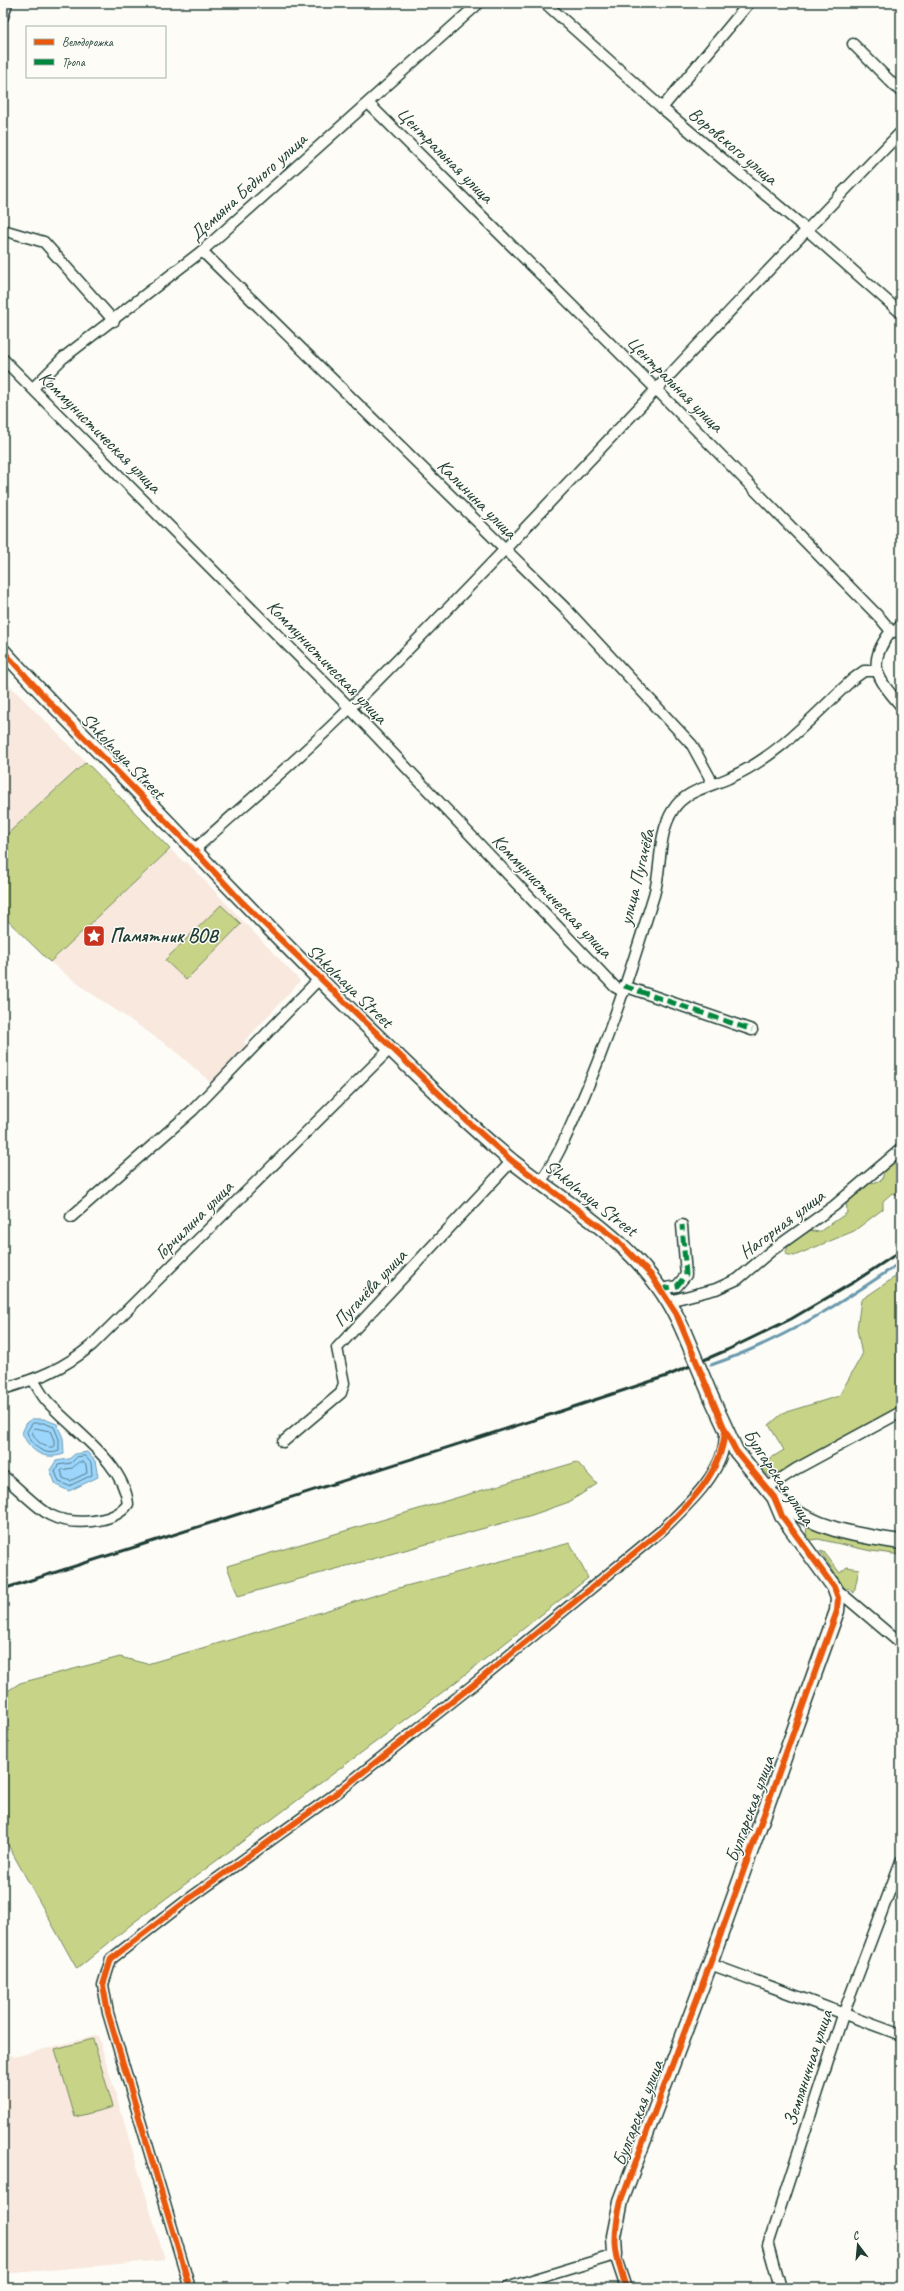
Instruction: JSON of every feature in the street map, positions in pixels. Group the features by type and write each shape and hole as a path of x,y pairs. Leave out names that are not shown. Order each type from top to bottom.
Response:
{"street":[{"path":"3,17 7,3"},
{"name":"Демьяна Бедного улица","path":"33,388 63,358 114,321 202,251 479,3"},
{"name":"Воровского улица","path":"546,3 662,108 806,229 901,313"},
{"path":"662,108 749,3"},
{"path":"853,44 901,92"},
{"name":"Центральная улица","path":"368,103 656,388 860,595 891,631"},
{"path":"194,850 349,709 505,550 806,229 901,132"},
{"path":"3,230 44,242 114,321"},
{"name":"Калинина улица","path":"202,251 567,610 692,745 710,778 709,785"},
{"name":"Коммунистическая улица","path":"3,359 349,709 615,987 752,1030"},
{"path":"901,625 894,632 891,631 878,648 876,671 888,690 901,706"},
{"name":"Shkolnaya Street","path":"3,651 52,705 194,850 242,902 466,1121 512,1161 614,1237 636,1257 669,1301 683,1330"},
{"name":"улица Пугачёва","path":"540,1182 554,1163 603,1054 655,893 663,839 673,810 680,801 709,785 729,778 768,756 853,679 864,671 876,671"},
{"path":"71,1217 193,1110 320,978"},
{"name":"Горчилина улица","path":"3,1389 33,1380 72,1362 92,1346 391,1048"},
{"name":"Нагорная улица","path":"669,1301 716,1289 738,1278 776,1247 834,1206 901,1149"},
{"name":"Пугачёва улица","path":"283,1442 341,1393 344,1383 337,1348 512,1161"},
{"path":"661,1289 677,1286 686,1275 682,1225"},
{"name":"Булгарская улица","path":"615,2255 614,2236 621,2201 710,1964 837,1611 838,1598 834,1587 782,1516 769,1493 736,1451 725,1430 683,1330"},
{"path":"3,1476 50,1515 72,1521 95,1520 113,1516 125,1509 128,1504 128,1496 114,1471 98,1451 46,1400 33,1380"},
{"path":"901,1412 796,1469 769,1493 809,1521 851,1535 901,1542"},
{"path":"190,2288 108,2014 103,1985 111,1959 179,1906 338,1792 498,1666 661,1531 683,1510 703,1486 719,1462 724,1449 725,1430"},
{"path":"834,1587 901,1644"},
{"name":"Земляничная улица","path":"780,2288 768,2244 844,2012 901,1861"},
{"path":"710,1964 844,2012 901,2035"},
{"path":"506,2288 615,2255 626,2288"}],"shaded area":[{"path":"3,679 86,762 3,838"},
{"path":"170,849 185,863 186,861 300,981 244,1042 249,1047 211,1083 173,1049 85,989 50,962"},
{"path":"98,2035 165,2260 3,2274 3,2050 14,2057"}],"green space":[{"path":"86,762 170,849 50,962 3,916 3,838"},
{"path":"221,905 241,924 186,980 165,960"},
{"path":"892,1161 901,1162 901,1196 892,1193 883,1201 883,1209 854,1231 794,1256 785,1254 789,1244 808,1230 819,1232 847,1213 846,1200 862,1186 882,1180 885,1167"},
{"path":"901,1273 901,1407 776,1475 769,1476 763,1469 766,1461 784,1450 769,1425 783,1413 839,1396 862,1355 857,1329 861,1300"},
{"path":"577,1462 597,1484 569,1502 532,1515 238,1596 227,1566"},
{"path":"807,1527 846,1540 901,1548 901,1555 871,1551 818,1539 810,1540 806,1534"},
{"path":"570,1543 588,1578 448,1688 133,1923 77,1969 3,1836 3,1694 20,1683 120,1657 147,1664 402,1587"},
{"path":"820,1551 824,1552 840,1573 847,1567 859,1569 854,1593 848,1588 846,1590"},
{"path":"93,2039 113,2107 75,2117 55,2049"}],"water":[{"path":"32,1419 44,1419 57,1424 63,1438 64,1454 56,1456 44,1455 38,1453 29,1445 22,1433 27,1422"},
{"path":"87,1452 95,1461 98,1477 69,1491 56,1485 50,1470 56,1461 69,1459 75,1454"}],"waterway":[{"path":"711,1365 761,1345 833,1307 901,1262"}],"railway":[{"path":"3,1589 534,1420 667,1376 727,1350 791,1319 854,1282 901,1251"}],"marked path":[{"path":"624,986 752,1030"},
{"path":"661,1289 677,1286 686,1275 682,1225"}],"cycle path":[{"path":"3,651 52,705 194,850 242,902 467,1121 512,1161 614,1237 651,1275 676,1313 725,1430 736,1451 774,1497 782,1516 834,1587 838,1598 837,1611 710,1964 621,2201 615,2236 619,2264 626,2288"},
{"path":"190,2288 108,2013 103,1985 111,1959 186,1901 338,1792 473,1685 661,1531 683,1510 711,1474 722,1446 725,1431"}],"place":[{"name":"Памятник ВОВ","path":"94,936"}]}
